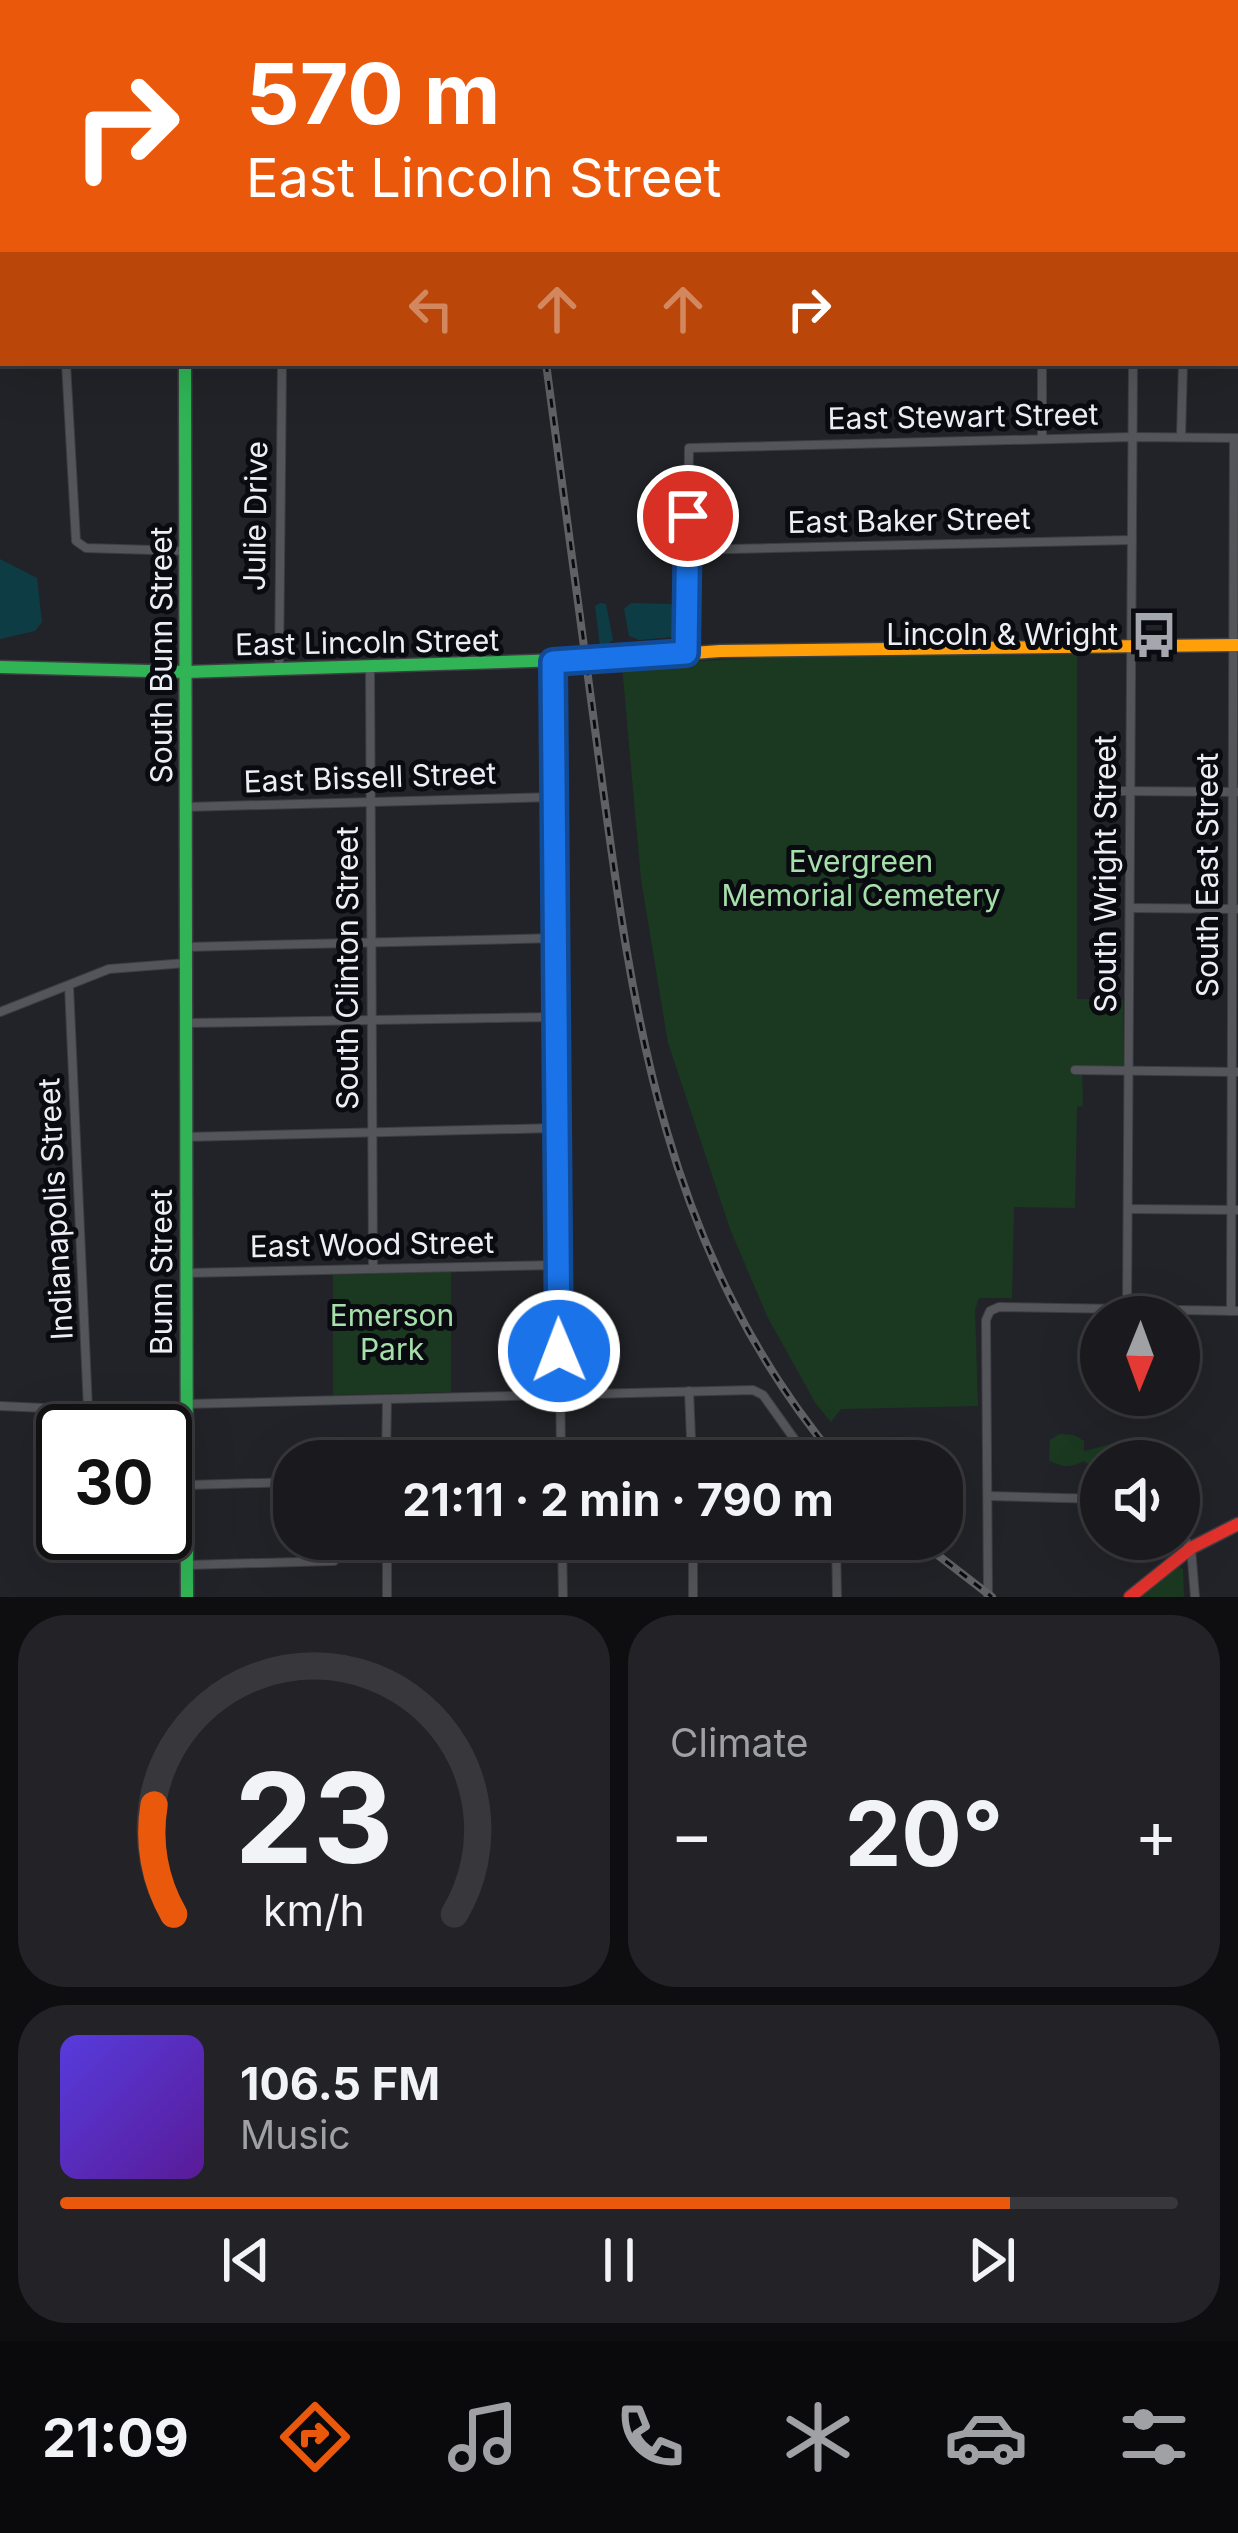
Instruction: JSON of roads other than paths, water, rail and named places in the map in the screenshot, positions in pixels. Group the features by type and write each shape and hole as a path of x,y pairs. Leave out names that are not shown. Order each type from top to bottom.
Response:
{"main road":[{"name":"South Bunn Street","path":"185,366 185,947"},
{"name":"East Lincoln Street","path":"0,667 186,672 553,662 686,653 1236,645"},
{"name":"Bunn Street","path":"185,947 186,1404"},
{"path":"1200,1544 1238,1524"},
{"name":"Bunn Street","path":"187,1560 187,1597"},
{"path":"1130,1597 1177,1560"}],"street":[{"path":"66,366 78,544 187,551"},
{"name":"Julie Drive","path":"279,669 282,366"},
{"path":"1042,366 1042,439"},
{"name":"South Wright Street","path":"1127,1296 1133,366"},
{"path":"1180,437 1183,366"},
{"name":"East Stewart Street","path":"687,550 689,448 1236,438"},
{"name":"South East Street","path":"1234,1311 1236,438"},
{"name":"East Baker Street","path":"687,550 1132,539"},
{"path":"686,653 687,550"},
{"path":"553,662 561,1440"},
{"name":"South Clinton Street","path":"370,667 374,1269"},
{"path":"1115,790 1235,792"},
{"name":"East Bissell Street","path":"186,807 554,797"},
{"path":"1130,908 1235,909"},
{"path":"185,947 556,938"},
{"path":"0,1012 117,967 186,963"},
{"name":"Indianapolis Street","path":"69,986 88,1404"},
{"path":"187,1023 556,1017"},
{"path":"1075,1070 1235,1072"},
{"path":"186,1137 557,1128"},
{"path":"1128,1209 1234,1210"},
{"name":"East Wood Street","path":"186,1273 558,1265"},
{"path":"988,1597 986,1320 999,1307 1080,1309"},
{"path":"1200,1311 1234,1311"},
{"path":"689,1391 691,1440"},
{"path":"186,1404 760,1392 795,1440"},
{"path":"386,1440 387,1399"},
{"path":"0,1406 36,1408"},
{"path":"192,1485 273,1483"},
{"path":"988,1496 1080,1498"},
{"path":"387,1560 387,1597"},
{"path":"562,1560 563,1597"},
{"path":"693,1560 693,1597"},
{"path":"837,1560 838,1597"},
{"path":"1192,1560 1196,1597"},
{"path":"187,1564 334,1561"}],"water":[{"path":"0,559 37,578 42,622 35,631 0,639"},
{"path":"631,603 676,608 672,637 639,640 629,636 624,609"},
{"path":"606,604 613,640 604,647 600,646 595,606"}],"railway":[{"path":"546,366 626,948 666,1129 695,1216 732,1300 779,1382 822,1440"},
{"path":"944,1560 992,1597"}],"place":[{"name":"Lincoln & Wright","path":"1154,635"}],"park label":[{"name":"Evergreen Memorial Cemetery","path":"861,879"},
{"name":"Emerson Park","path":"392,1333"}]}
